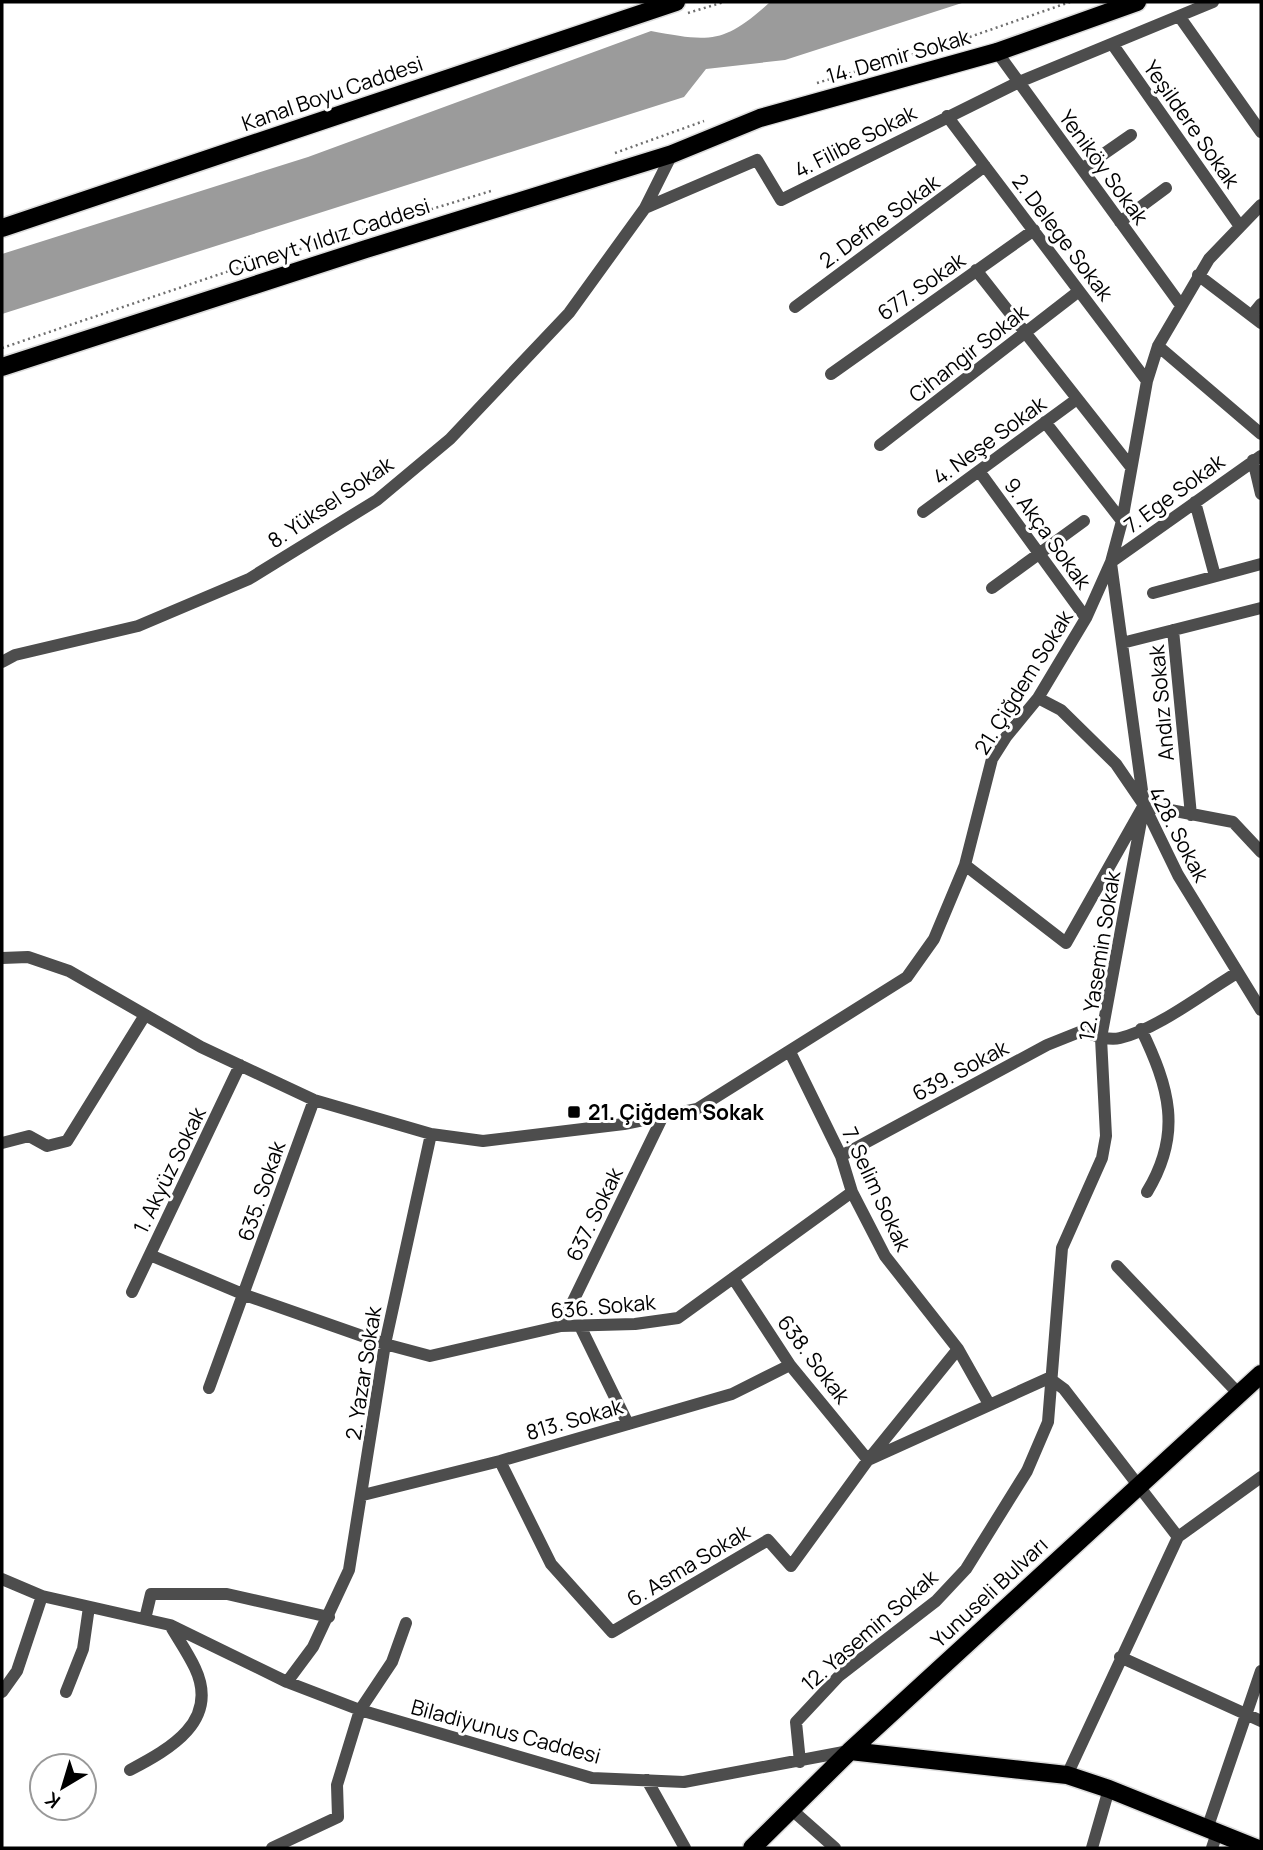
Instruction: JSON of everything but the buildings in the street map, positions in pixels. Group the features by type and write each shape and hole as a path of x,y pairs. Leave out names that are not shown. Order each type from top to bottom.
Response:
{"main road":[{"name":"Kanal Boyu Caddesi","path":"2,228 676,2"},
{"name":"14. Demir Sokak","path":"672,154 760,118 997,52 1137,2"},
{"name":"Cüneyt Yıldız Caddesi","path":"2,367 366,248 672,154"},
{"name":"Yunuseli Bulvarı","path":"752,1848 850,1751 1261,1374"},
{"path":"850,1751 1067,1775 1109,1788 1212,1837 1256,1848"}],"street":[{"path":"947,116 1019,82 1113,46 1213,2"},
{"path":"1179,16 1261,132"},
{"name":"Yeşildere Sokak","path":"1113,46 1239,225"},
{"name":"Yeniköy Sokak","path":"997,52 1180,304"},
{"name":"2. Delege Sokak","path":"947,116 1147,381"},
{"name":"4. Filibe Sokak","path":"646,208 757,160 781,200 947,116"},
{"path":"1082,169 1131,135"},
{"name":"8. Yüksel Sokak","path":"2,662 15,655 138,626 249,579 377,500 450,439 569,313 646,208 672,154"},
{"name":"2. Defne Sokak","path":"795,307 985,166"},
{"path":"1120,222 1166,188"},
{"name":"21. Çiğdem Sokak","path":"2,958 28,957 69,971 145,1015 314,1100 431,1134 483,1141 662,1118 697,1109 907,977 934,939 965,865 992,760 1006,737 1038,698 1086,618 1111,562 1122,521 1147,381 1158,346 1198,275 1239,225 1261,205"},
{"name":"677. Sokak","path":"831,374 1034,230"},
{"path":"976,270 1130,467"},
{"path":"1198,275 1257,319 1261,304"},
{"name":"Cihangir Sokak","path":"880,446 1079,291"},
{"path":"1158,346 1261,434"},
{"name":"4. Neşe Sokak","path":"923,512 1077,399"},
{"path":"1045,422 1122,521"},
{"path":"1257,458 1261,494"},
{"name":"7. Ege Sokak","path":"1111,562 1257,458"},
{"name":"9. Akça Sokak","path":"979,471 1086,618"},
{"path":"1195,502 1215,576"},
{"path":"992,588 1084,521"},
{"path":"965,865 1066,943 1144,805 1111,562"},
{"path":"1153,593 1261,564"},
{"name":"Andız Sokak","path":"1122,643 1261,609"},
{"name":"Andız Sokak","path":"1173,630 1191,815"},
{"name":"428. Sokak","path":"1038,698 1061,710 1116,764 1144,805 1178,875 1261,1010"},
{"path":"1144,805 1233,822 1261,852"},
{"name":"12. Yasemin Sokak","path":"800,1762 796,1722 839,1676 936,1601 966,1569 1027,1471 1048,1422 1049,1377 1062,1248 1102,1158 1106,1136 1101,1038 1144,805"},
{"name":"639. Sokak","path":"841,1156 1047,1045 1082,1031 1101,1038 1118,1039 1141,1029 1237,973"},
{"path":"2,1143 29,1136 47,1146 67,1141 145,1015"},
{"path":"1141,1029 1167,1096 1170,1123 1164,1157 1147,1192"},
{"name":"7. Selim Sokak","path":"790,1052 841,1156 852,1192 884,1256 958,1349 989,1404"},
{"name":"1. Akyüz Sokak","path":"132,1292 240,1065"},
{"name":"635. Sokak","path":"209,1388 314,1100"},
{"name":"637. Sokak","path":"561,1326 662,1118"},
{"name":"2. Yazar Sokak","path":"287,1682 313,1647 349,1570 385,1344 431,1134"},
{"name":"636. Sokak","path":"245,1295 385,1344 430,1356 561,1326 581,1328 678,1318 852,1192"},
{"path":"150,1255 245,1295"},
{"path":"1116,1266 1238,1393"},
{"name":"638. Sokak","path":"733,1278 790,1364 868,1460"},
{"path":"581,1328 628,1424"},
{"name":"6. Asma Sokak","path":"500,1461 551,1564 612,1632 768,1540 791,1566 868,1460 958,1349"},
{"name":"813. Sokak","path":"363,1495 500,1461 732,1394 790,1364"},
{"path":"868,1460 1049,1377 1064,1389 1178,1537"},
{"path":"1067,1775 1178,1537 1259,1484"},
{"name":"Biladiyunus Caddesi","path":"2,1578 41,1596 170,1625 287,1682 360,1710 592,1778 684,1782 850,1751"},
{"path":"145,1619 152,1594 226,1594 329,1617"},
{"path":"2,1692 17,1671 41,1596"},
{"path":"66,1692 83,1649 89,1607"},
{"path":"272,1848 338,1817 337,1785 360,1710 392,1662 407,1623"},
{"path":"130,1770 166,1751 194,1726 201,1700 196,1670 170,1625"},
{"path":"1120,1657 1261,1721"},
{"path":"1212,1837 1245,1712 1261,1671"},
{"path":"647,1780 685,1848"},
{"path":"1092,1848 1109,1788"},
{"path":"792,1810 835,1848"}],"path":[{"path":"810,85 961,40 1070,2"},
{"path":"607,155 712,118"},
{"path":"2,348 238,268 492,191"}],"shaded area":[{"path":"770,2 965,2 785,60 706,69 684,97 2,314 2,254 308,157 651,31 702,38 728,33"}],"place":[{"name":"21. Çiğdem Sokak","path":"574,1112"}]}
